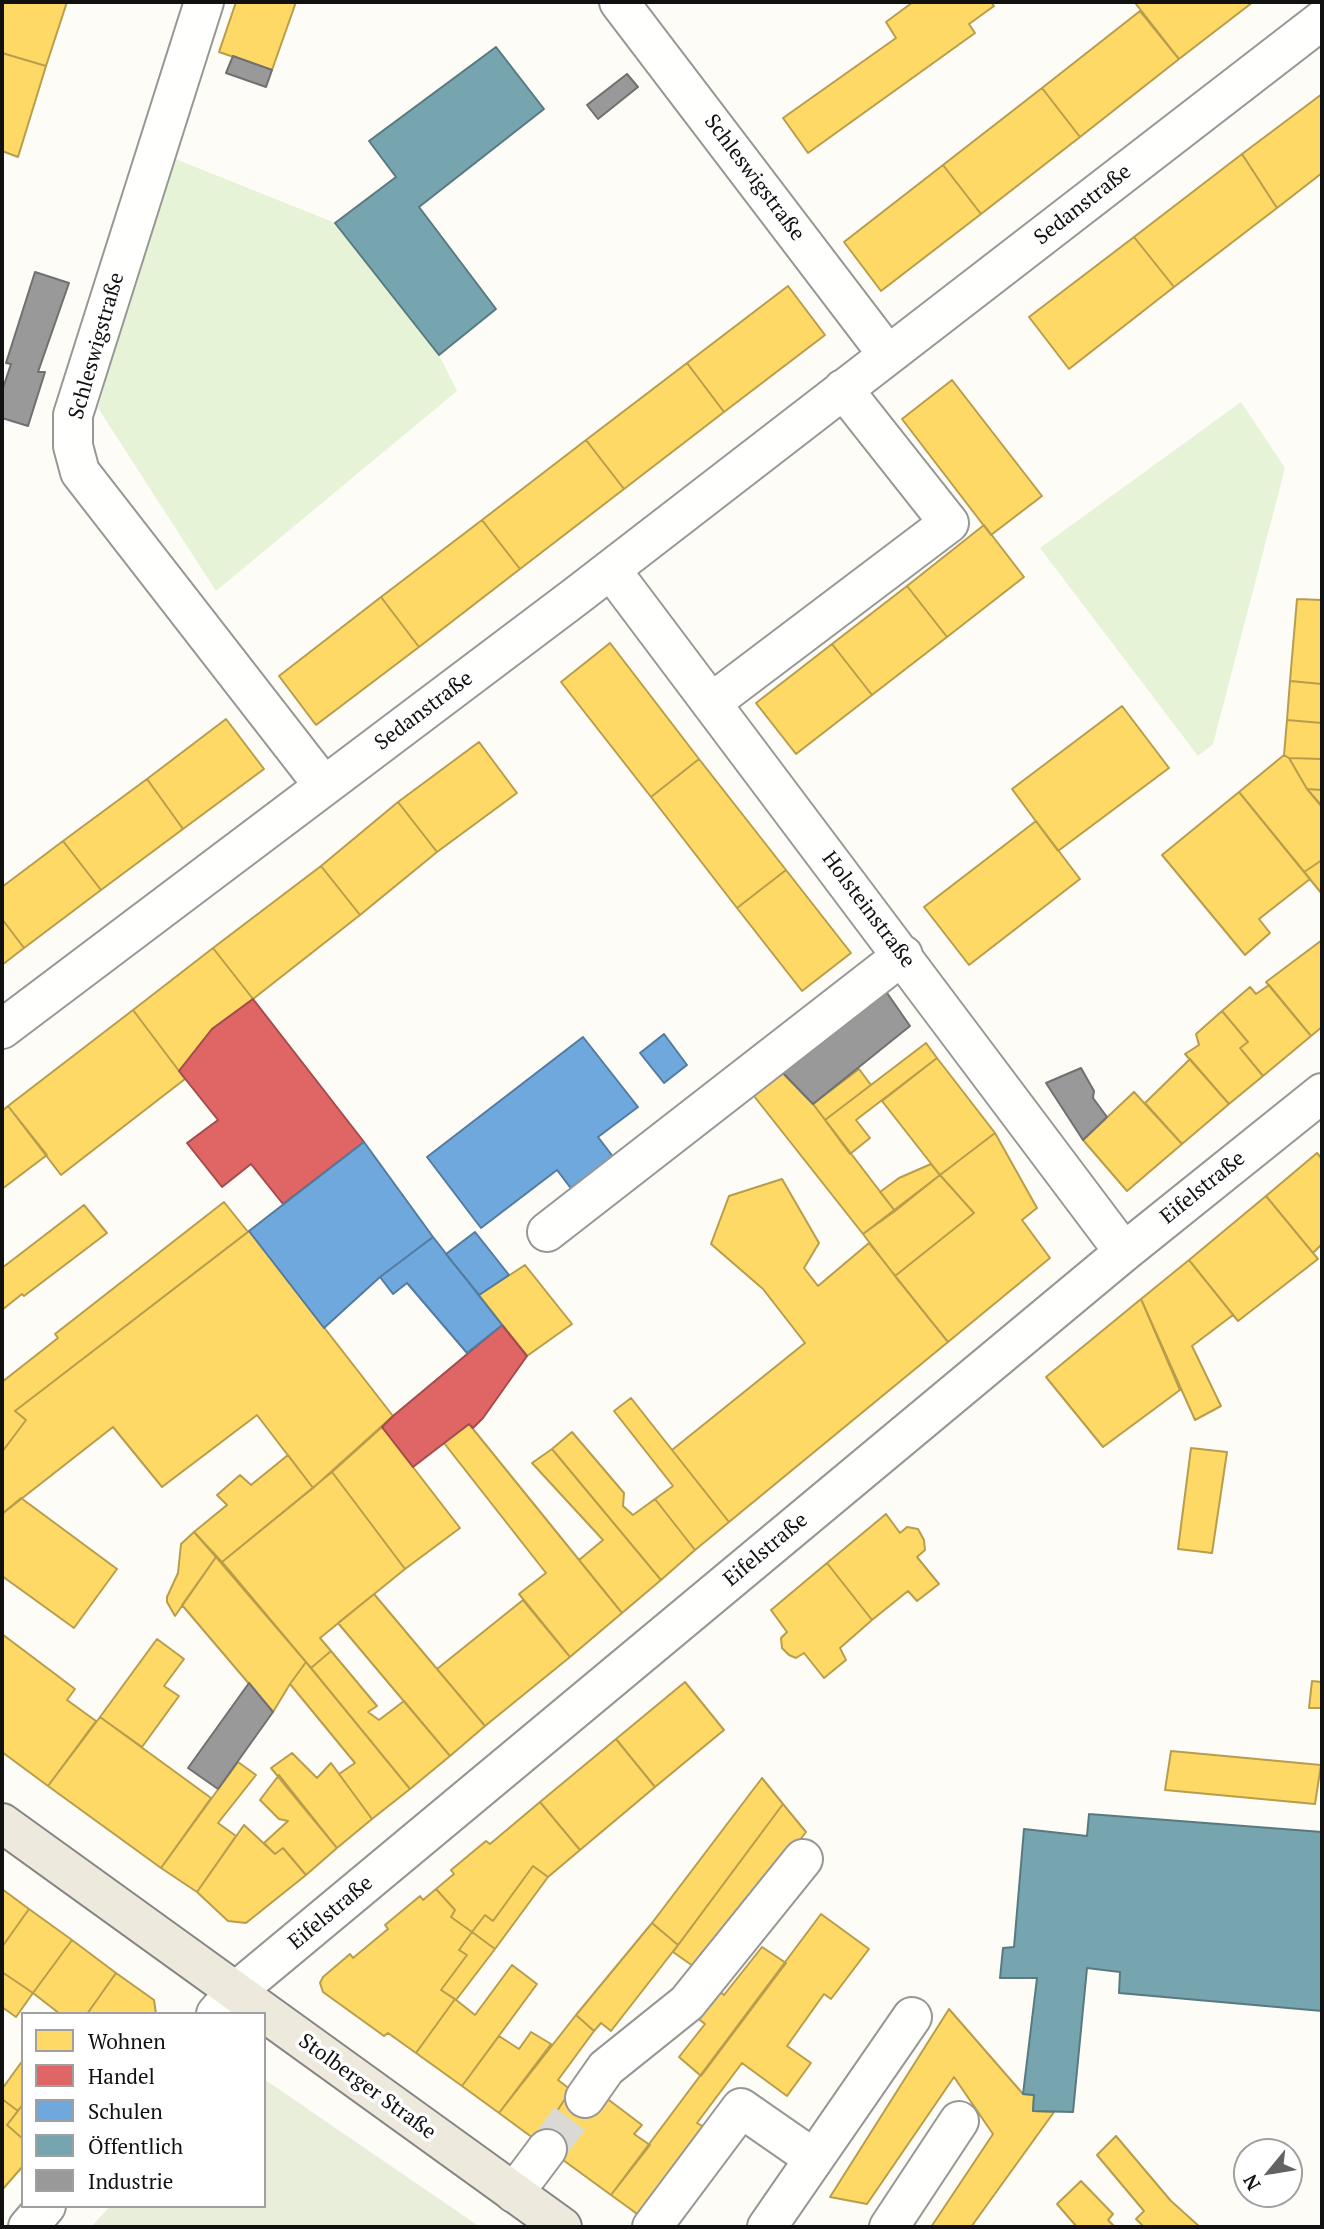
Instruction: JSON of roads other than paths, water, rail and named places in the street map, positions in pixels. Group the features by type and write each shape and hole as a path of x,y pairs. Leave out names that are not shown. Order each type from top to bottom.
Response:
{"main road":[{"name":"Stolberger Straße","path":"2,1823 226,2003"},
{"name":"Stolberger Straße","path":"266,2029 562,2227"}],"street":[{"name":"Schleswigstraße","path":"204,2 73,415 73,446 80,472 324,786"},
{"name":"Schleswigstraße","path":"619,2 888,355"},
{"name":"Sedanstraße","path":"2,1029 611,569 1322,20"},
{"path":"711,704 949,523 843,389"},
{"name":"Holsteinstraße","path":"611,569 1124,1252"},
{"path":"547,1231 903,955"},
{"name":"Eifelstraße","path":"226,2003 1124,1252 1322,1093"},
{"path":"584,2098 606,2068 687,2003 803,1859"},
{"path":"767,2227 912,2017"},
{"path":"652,2227 741,2108 813,2158"},
{"path":"889,2227 959,2121"},
{"path":"514,2193 547,2149"},
{"path":"28,2227 44,2208"}],"tunnel":[{"path":"547,2149 585,2098"}]}
